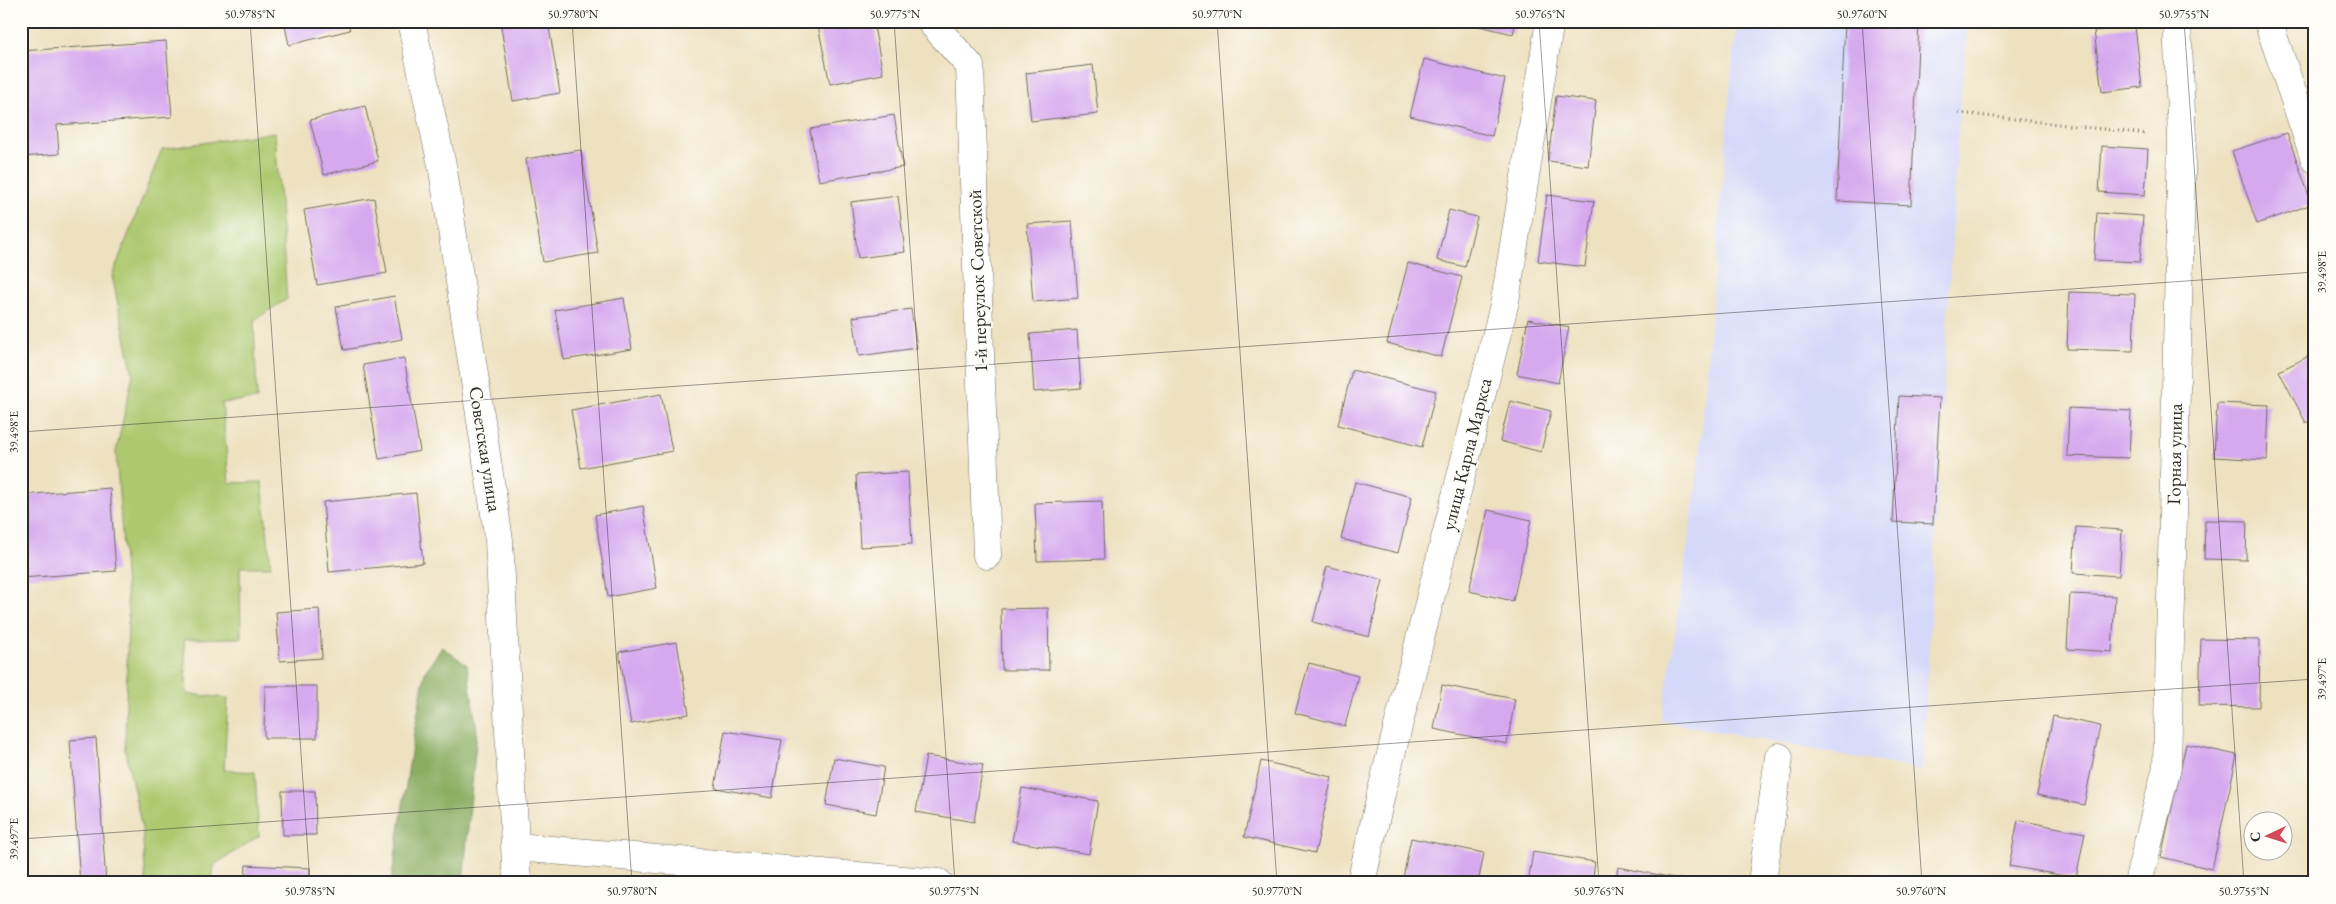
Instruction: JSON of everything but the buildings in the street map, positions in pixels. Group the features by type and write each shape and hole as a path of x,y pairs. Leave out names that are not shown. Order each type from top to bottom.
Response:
{"street":[{"name":"Советская улица","path":"411,21 443,170 499,540 518,883"},
{"name":"1-й переулок Советской","path":"930,21 970,66 987,555"},
{"name":"улица Карла Маркса","path":"1361,883 1505,301 1550,21"},
{"name":"Горная улица","path":"2138,883 2167,766 2182,138 2177,21"},
{"path":"2268,21 2315,159"},
{"path":"1762,883 1780,757"},
{"path":"516,847 939,883"}],"path":[{"path":"1959,113 2182,138"}],"shaded area":[{"path":"1739,21 1969,21 1959,113 1922,770 1662,721 1698,473 1733,54"}],"green space":[{"path":"275,132 287,299 254,320 257,399 222,403 229,483 262,482 271,567 240,567 241,638 184,639 187,694 228,698 224,770 255,772 259,836 214,865 212,883 146,883 142,828 125,749 128,616 116,452 133,374 112,276 162,149"},
{"path":"442,647 467,665 477,731 463,883 391,883 425,672"}]}
